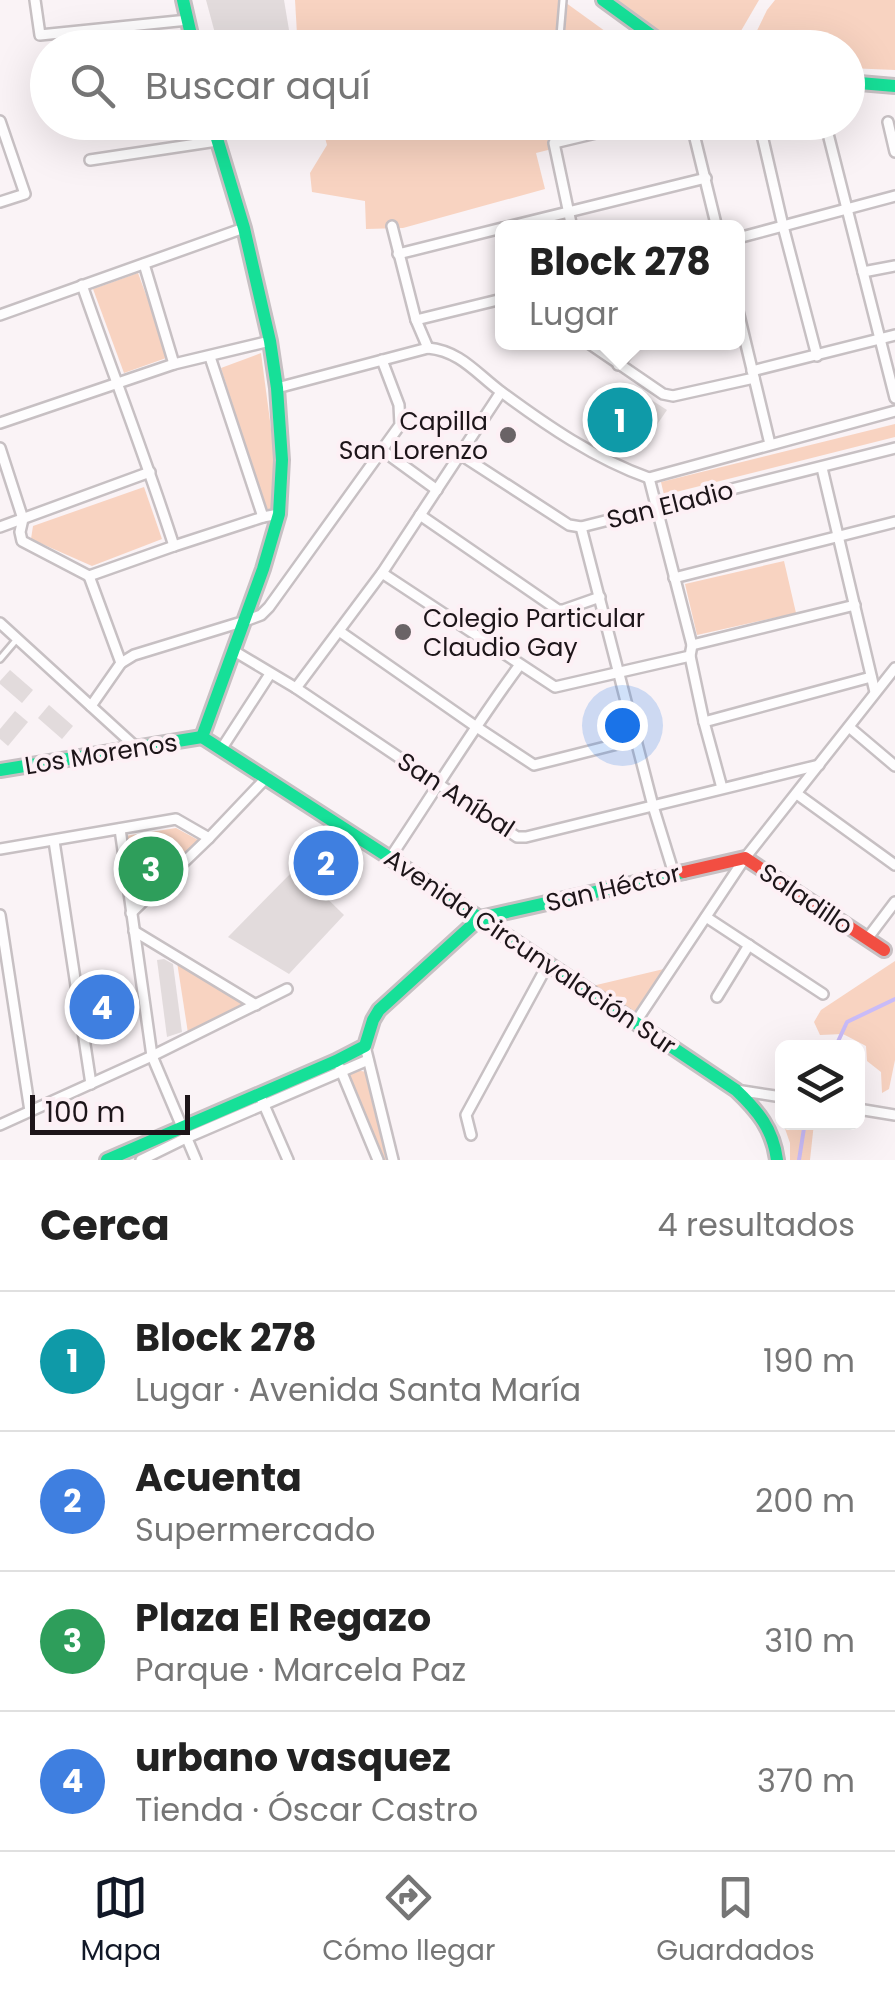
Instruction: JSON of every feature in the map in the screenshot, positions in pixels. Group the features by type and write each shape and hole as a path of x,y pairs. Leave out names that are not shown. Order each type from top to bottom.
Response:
{"main road":[{"path":"182,0 190,30"},
{"path":"603,0 644,30"},
{"path":"865,83 895,86"},
{"path":"202,737 245,622 279,514 282,460 270,341 244,228 217,142"},
{"name":"Avenida Circunvalación Sur","path":"202,737 736,1090 759,1112 776,1138 777,1160"},
{"name":"Los Morenos","path":"0,770 202,737"},
{"name":"San Héctor","path":"480,918 745,858"},
{"name":"Saladillo","path":"745,858 884,950"},
{"path":"107,1160 184,1133 367,1053 380,1010 480,918"}],"street":[{"path":"35,0 39,30"},
{"path":"89,30 188,20"},
{"path":"0,121 25,194 0,202"},
{"path":"888,122 895,152"},
{"path":"567,140 554,143 570,220"},
{"path":"696,140 716,220"},
{"path":"762,140 817,356"},
{"path":"828,140 895,398"},
{"path":"90,160 217,142"},
{"path":"534,220 706,178"},
{"path":"745,236 895,196"},
{"path":"392,226 416,320 428,348"},
{"path":"0,315 244,228"},
{"path":"398,254 495,230"},
{"path":"144,264 174,364"},
{"path":"864,272 895,266"},
{"path":"82,285 174,546"},
{"path":"416,320 495,301"},
{"path":"598,350 663,394 673,396 895,336"},
{"path":"0,423 174,364 270,341"},
{"path":"745,341 770,444"},
{"path":"277,388 428,348 444,350 615,466 649,478 895,411"},
{"path":"618,365 630,350"},
{"path":"210,357 262,517"},
{"path":"91,706 122,663 134,655 245,622 270,608 400,425 400,413 382,360"},
{"path":"296,688 382,573 501,392"},
{"path":"0,448 23,519 20,532 24,542 89,576 122,663"},
{"name":"San Eladio","path":"461,455 569,525 581,527 895,448"},
{"path":"382,450 438,490"},
{"path":"822,468 875,692"},
{"path":"0,527 150,472"},
{"path":"649,478 722,788"},
{"path":"89,576 279,514"},
{"path":"420,514 558,610 600,598"},
{"path":"674,578 895,522"},
{"path":"581,527 674,874"},
{"path":"382,573 555,688 855,606"},
{"path":"0,623 138,749"},
{"path":"339,631 534,765 636,739"},
{"name":"San Aníbal","path":"234,651 296,688 518,838 820,765"},
{"path":"390,858 475,726 519,666"},
{"path":"635,1022 745,858 895,668"},
{"path":"222,748 270,674"},
{"path":"704,722 872,677"},
{"path":"849,727 895,766"},
{"path":"131,913 267,777"},
{"path":"796,794 895,864"},
{"path":"0,849 176,819 209,838"},
{"path":"120,830 152,1056 196,1160"},
{"path":"54,841 91,1084"},
{"name":"Saladillo","path":"867,939 895,902"},
{"path":"0,915 30,1111"},
{"path":"706,917 823,994"},
{"path":"134,931 256,1005"},
{"path":"717,998 748,945"},
{"path":"472,1136 466,1115 548,964"},
{"path":"0,989 13,986"},
{"path":"0,1125 287,989"},
{"path":"367,1053 393,1160"},
{"path":"339,1067 378,1160"},
{"path":"736,1090 775,1095"},
{"path":"262,1099 288,1160"},
{"path":"759,1112 775,1099"},
{"path":"865,1110 895,1114"},
{"path":"141,1160 184,1133"}],"lane":[{"path":"560,30 563,0"},
{"path":"0,659 17,640"}],"shaded area":[{"path":"295,0 562,0 603,30 297,30"},
{"path":"613,0 759,0 742,30 655,30"},
{"path":"775,0 895,0 895,70 865,69 865,30 757,30"},
{"path":"326,140 571,140 572,144 536,153 545,189 403,228 366,229 365,201 312,192 310,173 327,145"},
{"path":"138,273 169,357 124,373 93,289"},
{"path":"261,353 275,459 275,510 267,514 221,368"},
{"path":"895,424 895,437 664,495 661,482"},
{"path":"144,487 162,539 92,566 31,539 33,526"},
{"path":"784,561 796,613 697,635 685,584"},
{"path":"176,828 200,841 143,896 135,898 125,836"},
{"path":"895,961 895,1060 889,1089 882,1093 881,1072 867,1061 865,1040 843,1034 820,1035 814,1022 821,1010"},
{"path":"177,962 247,1005 188,1033"},
{"path":"668,968 632,1018 588,987"},
{"path":"355,1070 367,1072 388,1160 384,1160 348,1077"},
{"path":"785,1130 813,1130 810,1160 790,1160"}],"building":[{"path":"206,0 284,0 289,30 214,30"},
{"path":"625,392 635,398 639,392 667,410 656,426 636,413 618,442 600,431"},
{"path":"10,670 33,690 22,703 0,684"},
{"path":"49,705 73,726 62,739 38,718"},
{"path":"15,711 28,722 8,746 0,739 0,729"},
{"path":"296,868 344,915 289,974 228,937"},
{"path":"157,960 173,964 182,1032 167,1037"}],"waterway":[{"path":"839,1040 847,1022 895,999"},
{"path":"799,1160 804,1130"}],"traffic: fast":[{"path":"183,0 190,30"},
{"path":"603,0 644,30"},
{"path":"865,83 895,86"},
{"path":"202,737 279,514 282,460 270,341 244,228 217,140"},
{"path":"202,737 736,1090 763,1121 777,1160"},
{"path":"0,770 202,737"},
{"path":"107,1160 365,1046 379,1010 480,918 684,872"}],"traffic: jam":[{"path":"684,872 745,858 884,950"}],"place":[{"name":"Block 278","path":"620,420"},
{"name":"Capilla San Lorenzo","path":"508,435"},
{"name":"Colegio Particular Claudio Gay","path":"403,632"},
{"name":"Acuenta","path":"326,863"},
{"name":"Plaza El Regazo","path":"151,869"},
{"name":"urbano vasquez","path":"102,1007"}]}
